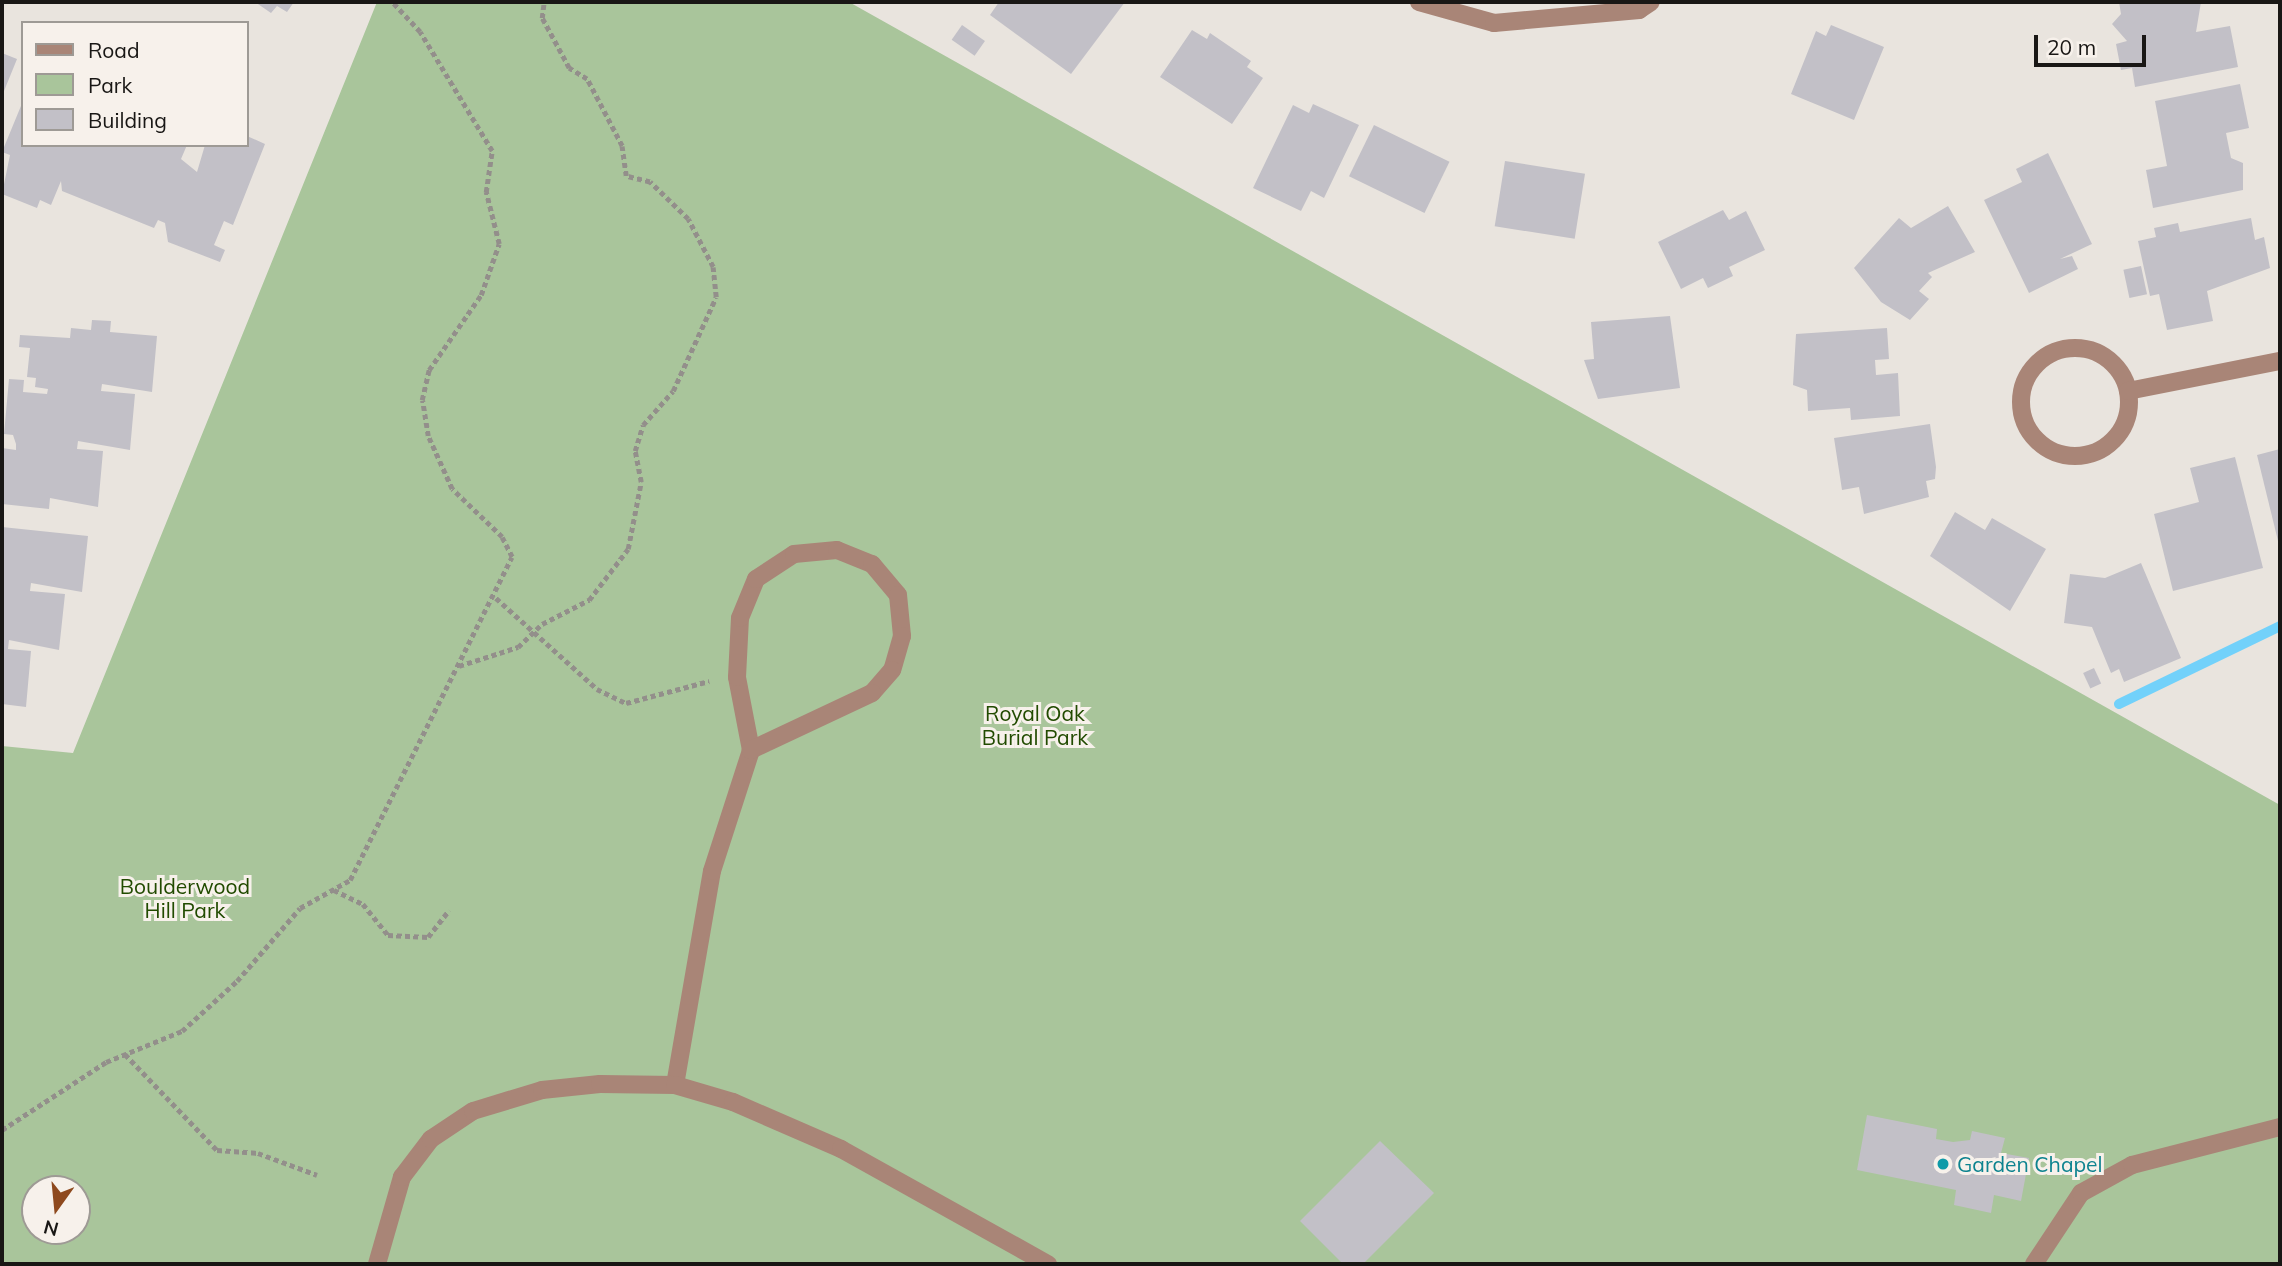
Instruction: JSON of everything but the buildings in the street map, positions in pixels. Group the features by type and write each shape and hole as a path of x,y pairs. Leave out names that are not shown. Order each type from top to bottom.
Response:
{"street":[{"path":"1419,2 1494,23 1639,10 1651,2"},
{"path":"2075,347 2108,360 2129,391 2128,415 2118,437 2098,452 2074,458 2050,452 2031,436 2021,415 2021,390 2031,368 2051,353 2075,347"},
{"path":"2129,391 2280,361"},
{"path":"675,1085 712,871 751,750 737,677 740,618 756,579 794,554 837,550 872,564 898,595 902,636 892,670 872,694 751,750"},
{"path":"377,1264 402,1177 431,1139 473,1111 542,1090 675,1085 733,1102 841,1149 1048,1264"},
{"path":"2034,1264 2081,1193 2132,1165 2280,1127"}],"path":[{"path":"2,1130 125,1054 182,1031 237,981 300,908 350,880 458,666 496,598 512,558 502,537 452,489 428,436 422,400 429,370 481,295 499,244 486,192 492,151 420,32 392,2"},
{"path":"458,666 519,647 534,631 589,600 628,549 641,482 635,451 643,425 673,391 716,297 713,267 688,219 650,182 626,176 622,146 587,79 569,68 542,18 544,2"},
{"path":"496,598 597,689 626,703 693,682 737,677"},
{"path":"333,890 363,904 388,935 428,937 449,910"},
{"path":"125,1054 217,1150 258,1153 317,1175"}],"green space":[{"name":"Royal Oak Burial Park","path":"377,2 849,2 2280,805 2280,1264 2,1264 2,746 73,753"}],"waterway":[{"path":"2119,704 2280,626"}],"place":[{"name":"Garden Chapel","path":"1943,1164"}],"park label":[{"name":"Boulderwood Hill Park","path":"185,898"}]}
